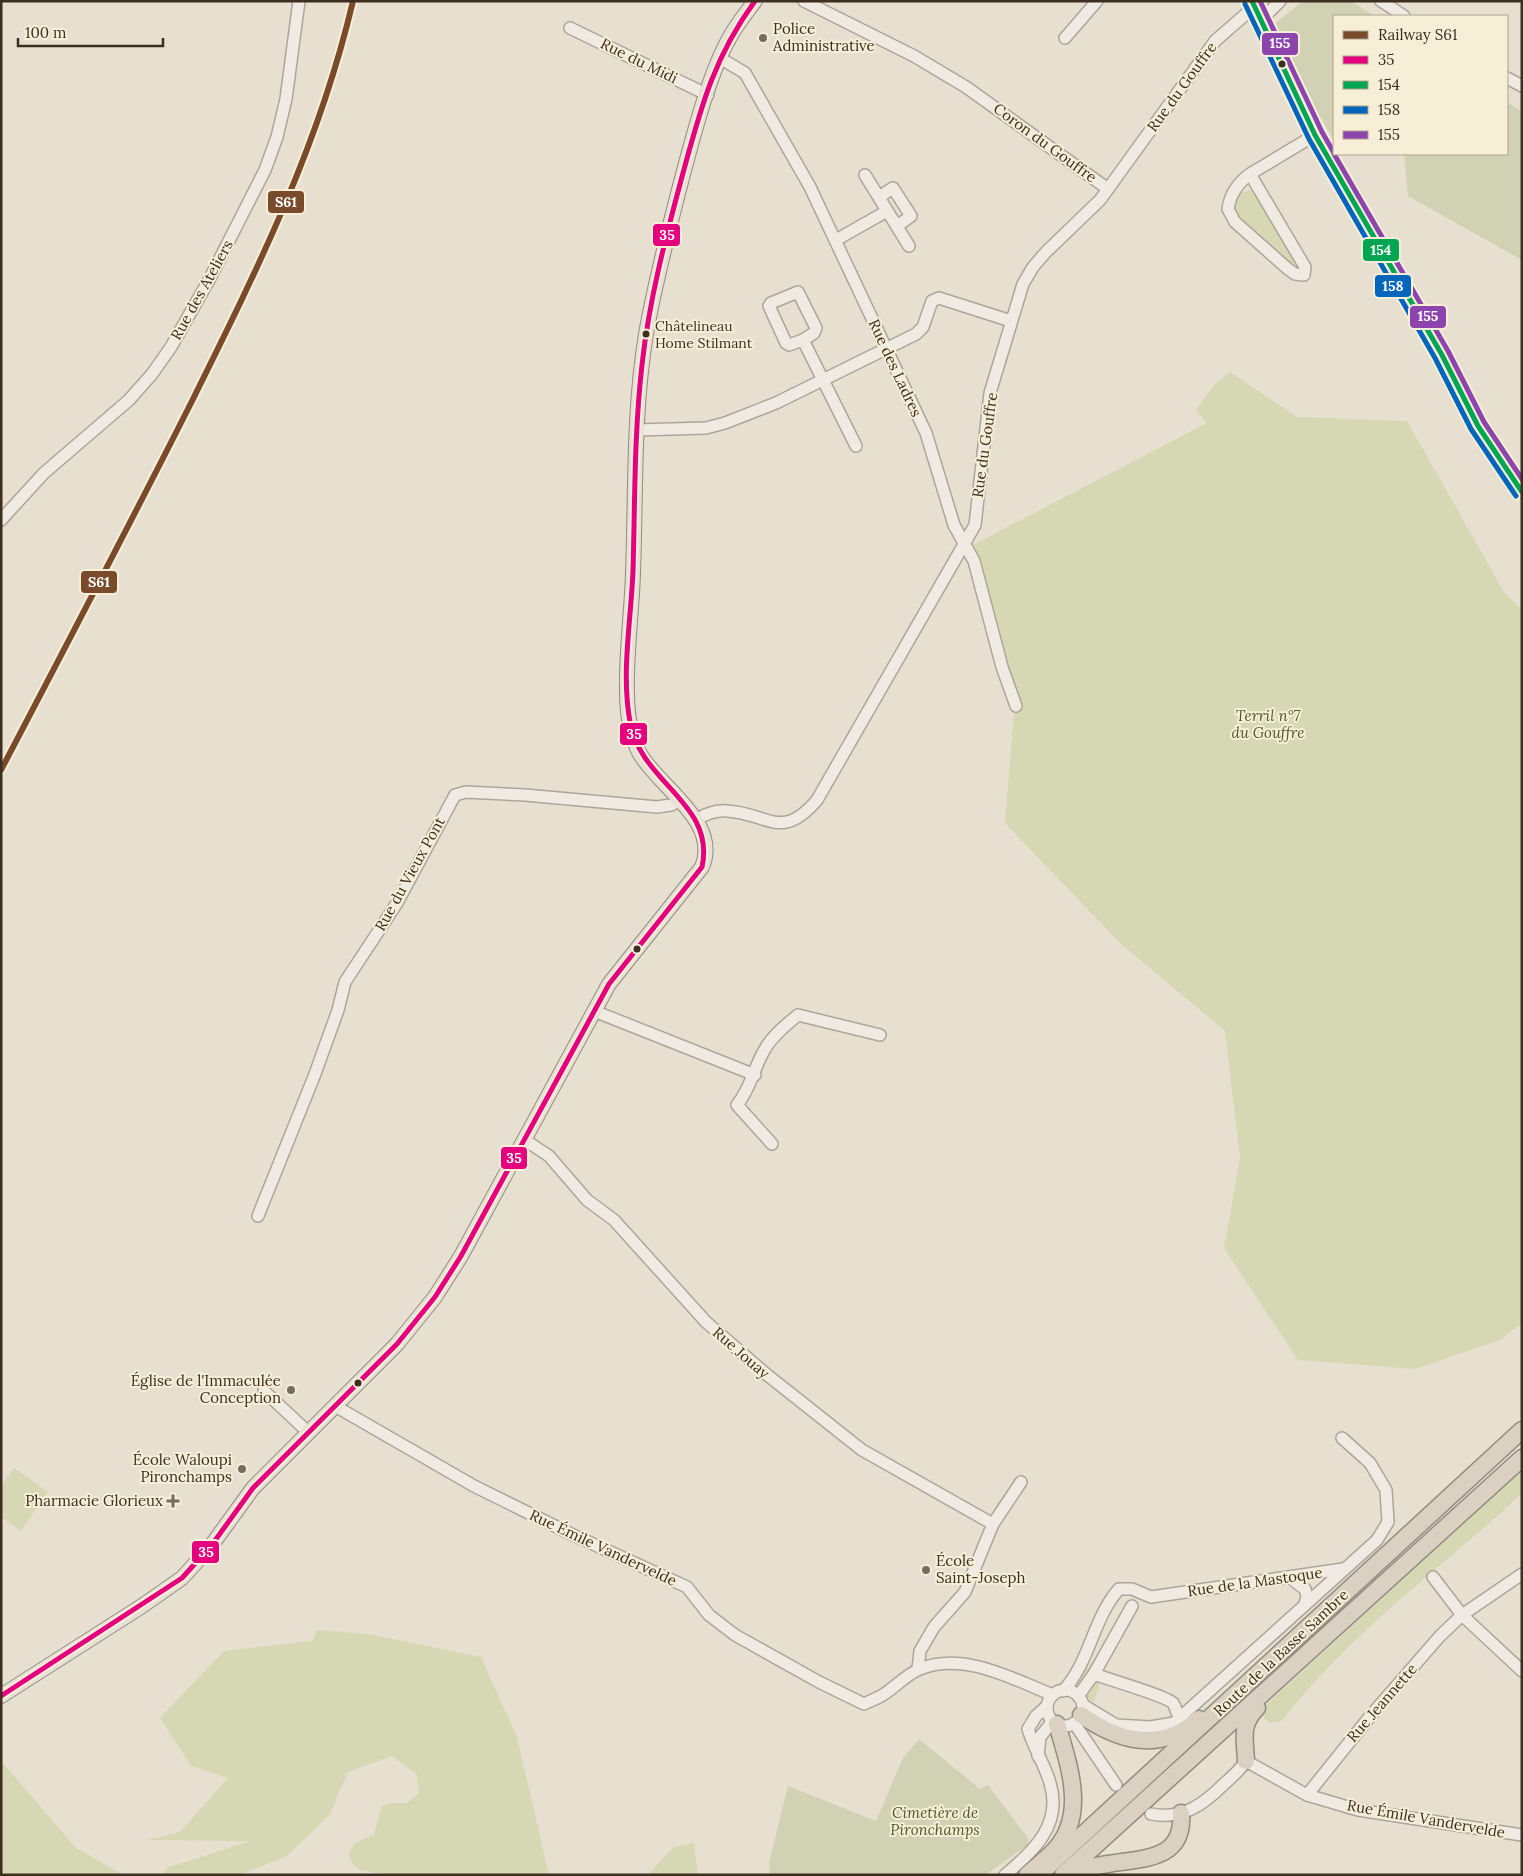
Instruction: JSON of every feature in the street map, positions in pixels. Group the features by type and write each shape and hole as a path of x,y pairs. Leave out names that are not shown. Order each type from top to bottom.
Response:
{"highway":[{"name":"Route de la Basse Sambre","path":"1039,1875 1522,1430"},
{"name":"Route de la Basse Sambre","path":"1063,1875 1522,1458"},
{"path":"1246,1761 1244,1729 1249,1716 1310,1659 1319,1642"},
{"path":"1079,1710 1103,1730 1121,1737 1140,1741 1167,1736 1191,1726 1252,1672 1269,1664"},
{"path":"1027,1875 1054,1851 1066,1833 1073,1809 1074,1786 1055,1723"},
{"path":"1072,1875 1103,1863 1163,1854 1174,1846 1182,1829 1180,1813"}],"main road":[{"path":"1,1696 142,1606 182,1578 211,1546 252,1488 397,1344 435,1297 464,1249 610,984 702,867 706,857 706,845 697,818 679,801 640,754 632,736 627,691 633,574 637,430 646,334 672,218 695,130 720,58 731,34 755,1"}],"street":[{"name":"Rue des Ateliers","path":"1,520 44,473 129,400 152,374 171,347 209,280 265,170 277,137 286,99 300,1"},
{"name":"Coron du Gouffre","path":"804,1 914,56 981,97 1108,189"},
{"path":"1065,38 1097,1"},
{"path":"1261,20 1280,1"},
{"path":"1381,1 1402,15"},
{"path":"1253,4 1314,135 1432,338 1450,375 1505,469 1522,492"},
{"name":"Rue du Gouffre","path":"697,818 709,813 728,811 783,823 801,816 823,791 911,632 966,544 975,525 990,394 1023,284 1033,267 1046,252 1092,208 1108,189 1215,41 1253,4"},
{"name":"Rue du Midi","path":"570,28 708,95"},
{"name":"Rue des Ladres","path":"720,58 738,67 745,73 810,187 926,434 954,525 974,561 1002,667 1016,706"},
{"path":"1508,79 1522,86"},
{"path":"1250,174 1305,267 1304,275 1295,274 1230,215 1229,202 1242,180 1250,174 1314,135"},
{"path":"865,175 909,246"},
{"path":"879,197 893,188 911,216 897,226"},
{"path":"836,240 887,211"},
{"path":"798,292 816,328 814,334 804,340 789,345 786,343 769,306 771,303 798,292"},
{"path":"637,430 706,428 776,403 916,334 922,327 932,301 939,298 1011,321"},
{"path":"804,340 856,446"},
{"name":"Rue du Vieux Pont","path":"258,1216 315,1074 338,1010 345,982 397,903 455,795 466,792 525,795 657,807 672,805 679,801"},
{"path":"594,1011 754,1076"},
{"path":"772,1144 737,1105 754,1076 765,1048 790,1022 798,1015 880,1035"},
{"name":"Rue Jouay","path":"525,1140 549,1156 587,1200 614,1220 706,1322 766,1374 862,1450 993,1524"},
{"path":"264,1391 309,1433"},
{"name":"Rue Émile Vandervelde","path":"334,1406 474,1486 569,1533 687,1587 709,1615 735,1635 819,1682 864,1704 882,1695 918,1669 937,1664 964,1664 1058,1693"},
{"name":"Rue de la Mastoque","path":"1058,1693 1080,1664 1107,1603 1119,1589 1132,1589 1151,1597 1343,1569 1377,1540 1388,1522 1386,1490 1370,1463 1342,1438"},
{"path":"918,1669 920,1651 934,1627 965,1592 993,1524 1021,1482"},
{"path":"1079,1710 1116,1725 1151,1727 1174,1723 1343,1569"},
{"name":"Rue Jeannette","path":"1306,1795 1378,1707 1440,1636 1462,1615 1522,1574"},
{"path":"1289,1577 1305,1588 1307,1597 1305,1604"},
{"path":"1433,1577 1462,1615 1522,1671"},
{"path":"1047,1706 1049,1716 1055,1723 1064,1726 1079,1710 1094,1674 1132,1606"},
{"path":"1094,1674 1138,1690 1158,1694 1173,1703 1180,1717"},
{"path":"1006,1875 1043,1840 1048,1826 1052,1803 1051,1785 1028,1729 1036,1716 1058,1693 1073,1692 1079,1710 1116,1785"},
{"path":"1038,1756 1040,1738 1055,1723"},
{"path":"1151,1814 1165,1816 1195,1809 1208,1800 1246,1761"},
{"name":"Rue Émile Vandervelde","path":"1246,1761 1306,1795 1358,1810 1522,1835"}],"green space":[{"path":"1303,1 1351,1 1372,15 1333,15 1333,138 1296,76 1272,26"},
{"path":"1508,103 1522,112 1522,260 1408,196 1404,155 1508,155"},
{"path":"1250,190 1257,193 1296,260 1295,264 1292,265 1241,222 1232,210 1237,194"},
{"name":"Terril n°7 du Gouffre","path":"1230,372 1297,417 1407,421 1504,592 1522,610 1522,1323 1500,1340 1415,1369 1298,1360 1224,1248 1240,1158 1225,1031 1119,942 1005,823 1014,711 971,546 1207,423 1196,410 1212,387"},
{"path":"14,1468 48,1492 21,1531 1,1517 1,1486"},
{"path":"1522,1470 1522,1493 1359,1637 1306,1692 1282,1721 1270,1723 1264,1718 1266,1705"},
{"path":"1127,1603 1136,1608 1106,1661 1094,1702 1070,1690 1097,1656"},
{"path":"317,1630 368,1634 481,1657 517,1737 549,1875 387,1875 360,1870 352,1863 349,1853 355,1843 374,1834 382,1806 391,1803 407,1803 419,1793 417,1775 392,1756 348,1772 330,1814 287,1856 240,1875 163,1875 167,1868 250,1841 146,1840 180,1832 228,1778 191,1766 160,1718 224,1651 312,1641"},
{"name":"Cimetière de Pironchamps","path":"919,1739 980,1789 988,1785 1028,1838 1028,1845 985,1875 770,1875 769,1863 788,1786 876,1821 903,1758"},
{"path":"1,1761 76,1848 124,1875 1,1875"},
{"path":"694,1843 698,1875 647,1875 673,1848"}],"rail line":[{"name":"S61","path":"1,770 168,449 262,256 304,157 323,106 353,1"}],"transit line":[{"name":"35","path":"1,1696 182,1578 211,1546 253,1488 397,1344 435,1297 461,1256 609,984 702,867 703,845 698,826 688,809 648,762 637,743 630,722 627,703 626,666 633,571 639,391 645,341 664,244 703,104 710,83 729,42 755,1"},
{"name":"154","path":"1252,1 1315,135 1442,355 1478,426 1522,492"},
{"name":"155","path":"1260,1 1333,151"},
{"name":"158","path":"1245,4 1309,139 1435,358 1471,429 1516,496"},
{"name":"155","path":"1335,155 1448,351 1484,422 1522,479"}],"place":[{"name":"Police Administrative","path":"763,38"},
{"name":"Châtelineau Home Stilmant","path":"646,334"},
{"name":"Église de l'Immaculée Conception","path":"291,1390"},
{"name":"École Waloupi Pironchamps","path":"242,1469"},
{"name":"Pharmacie Glorieux","path":"173,1501"},
{"name":"École Saint-Joseph","path":"926,1570"}]}
